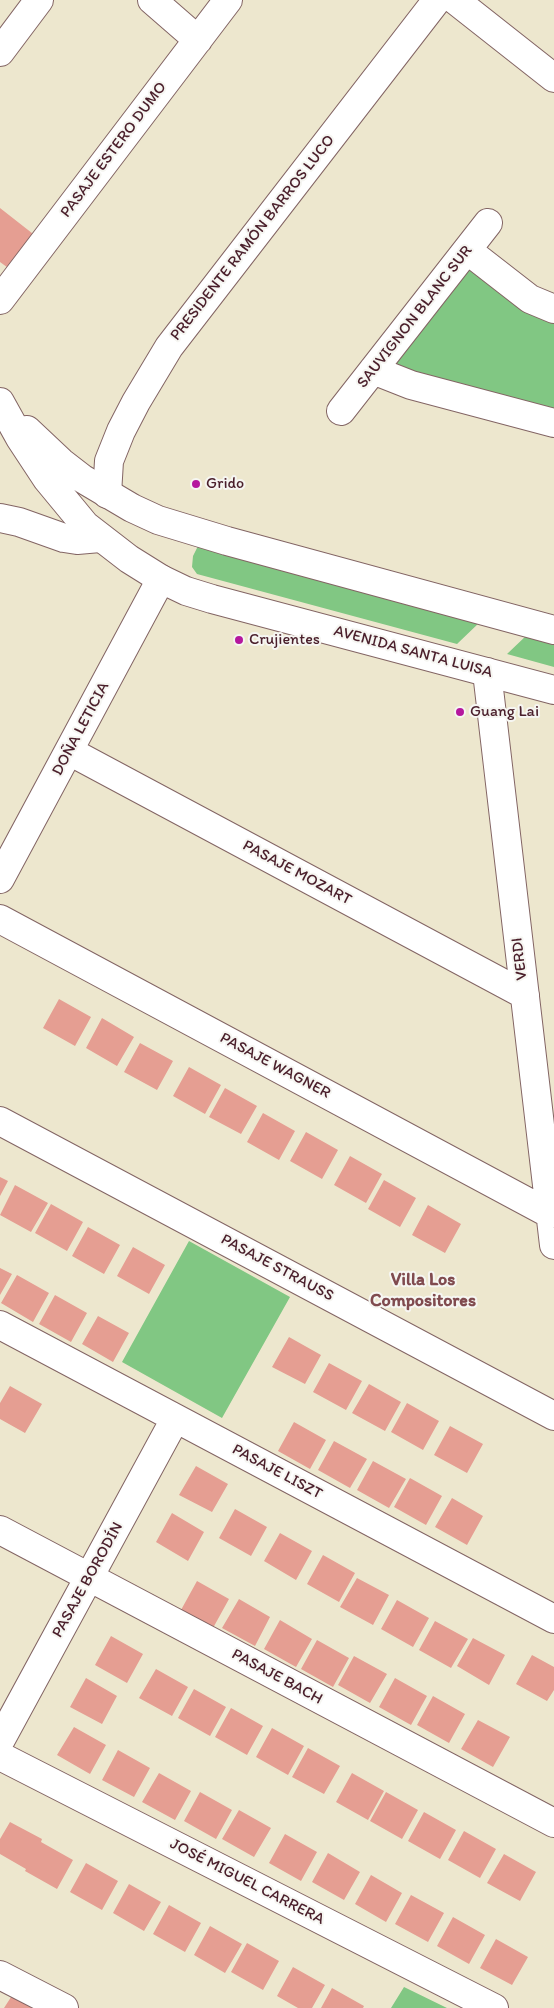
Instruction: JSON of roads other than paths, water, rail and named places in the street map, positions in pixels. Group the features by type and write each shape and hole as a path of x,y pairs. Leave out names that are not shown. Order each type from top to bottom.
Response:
{"street":[{"path":"0,52 40,0"},
{"path":"152,0 198,40"},
{"name":"PASAJE ESTERO DUMO","path":"0,300 228,0"},
{"name":"PRESIDENTE RAMÓN BARROS LUCO","path":"107,494 109,461 121,431 169,347 437,0"},
{"path":"455,0 554,78"},
{"name":"SAUVIGNON BLANC SUR","path":"341,411 488,222"},
{"path":"466,250 530,299 554,309"},
{"path":"373,370 411,385 554,423"},
{"name":"AVENIDA SANTA LUISA","path":"0,401 61,462 107,494 150,516 192,532 554,630"},
{"name":"AVENIDA SANTA LUISA","path":"0,401 20,438 65,503 100,538 161,579 212,599 554,690"},
{"path":"0,518 19,522 64,538 77,540 100,538"},
{"name":"DOÑA LETICIA","path":"0,879 161,579"},
{"name":"VERDI","path":"487,672 554,1245"},
{"name":"PASAJE MOZART","path":"69,751 525,995"},
{"name":"PASAJE WAGNER","path":"0,919 550,1214"},
{"name":"PASAJE STRAUSS","path":"0,1121 554,1416"},
{"name":"PASAJE LISZT","path":"0,1325 554,1619"},
{"name":"PASAJE BORODÍN","path":"0,1741 175,1419"},
{"name":"PASAJE BACH","path":"0,1530 554,1823"},
{"name":"JOSÉ MIGUEL CARRERA","path":"0,1756 494,2008"},
{"path":"0,1976 64,2008"}],"place":[{"name":"Grido","path":"196,484"},
{"name":"Crujientes","path":"239,640"},
{"name":"Guang Lai","path":"460,712"}],"district":[{"name":"Villa Los Compositores","path":"423,1290"}]}
